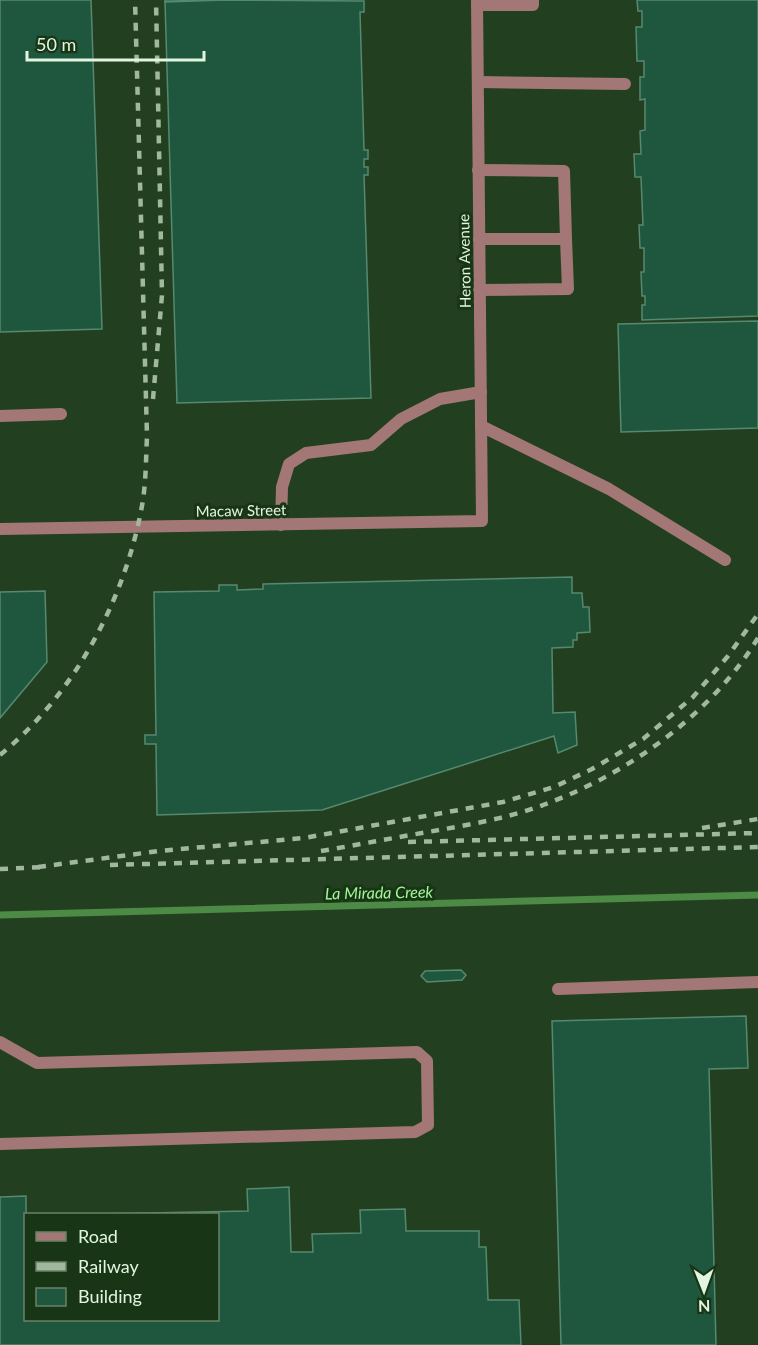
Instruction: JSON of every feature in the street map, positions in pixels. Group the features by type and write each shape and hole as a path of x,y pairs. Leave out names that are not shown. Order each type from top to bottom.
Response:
{"street":[{"path":"477,2 533,4 533,0"},
{"name":"Heron Avenue","path":"477,2 482,521"},
{"path":"478,82 625,84"},
{"path":"478,170 564,171 568,289 480,290"},
{"path":"479,239 566,239"},
{"path":"281,525 282,487 289,464 306,453 371,445 401,419 440,399 481,392"},
{"path":"0,416 61,414"},
{"path":"481,426 609,489 725,560"},
{"name":"Macaw Street","path":"0,529 482,521"},
{"path":"558,989 758,982"},
{"path":"0,1042 37,1063 417,1052 427,1061 428,1125 415,1132 0,1144"}],"building":[{"path":"0,0 91,0 102,329 0,332"},
{"path":"165,0 225,0 165,2"},
{"path":"637,0 758,0 758,316 642,320 642,305 645,305 645,296 642,296 641,272 644,272 644,248 640,248 639,225 643,225 641,177 635,177 634,154 641,154 640,131 645,130 645,99 640,100 640,77 644,77 644,61 637,61 636,27 642,27 642,11 638,11"},
{"path":"364,1 364,12 360,12 364,150 368,150 368,159 364,159 364,167 368,167 368,175 364,175 371,398 177,403 165,2"},
{"path":"758,321 758,428 621,432 618,324"},
{"path":"572,577 572,593 582,593 583,607 589,607 590,632 577,633 577,640 573,640 573,647 552,648 553,713 575,712 577,745 558,753 554,736 322,810 157,815 156,744 145,744 145,735 156,735 154,592 219,591 219,585 237,585 237,590 263,589 263,584"},
{"path":"45,591 47,662 0,718 0,592"},
{"path":"461,970 466,975 462,980 427,982 421,976 425,971"},
{"path":"746,1016 748,1068 709,1069 716,1345 561,1345 552,1021"},
{"path":"289,1187 291,1252 313,1252 312,1234 361,1233 360,1210 405,1209 406,1231 479,1231 479,1247 486,1247 488,1300 519,1300 521,1345 0,1345 0,1197 26,1196 24,1321 219,1321 219,1213 148,1213 248,1211 247,1189"}],"waterway":[{"name":"La Mirada Creek","path":"0,915 758,895"}],"railway":[{"path":"0,755 52,702 94,640 125,572 143,500 147,436 135,0"},
{"path":"153,399 162,295 156,0"},
{"path":"38,867 159,851 304,838 503,802 554,787 592,769 643,739 693,697 728,656 758,614"},
{"path":"321,851 500,818 543,805 605,777 664,739 691,717 739,666 758,638"},
{"path":"702,828 758,819"},
{"path":"408,842 758,833"},
{"path":"110,865 758,847"},
{"path":"0,869 44,867"}]}
